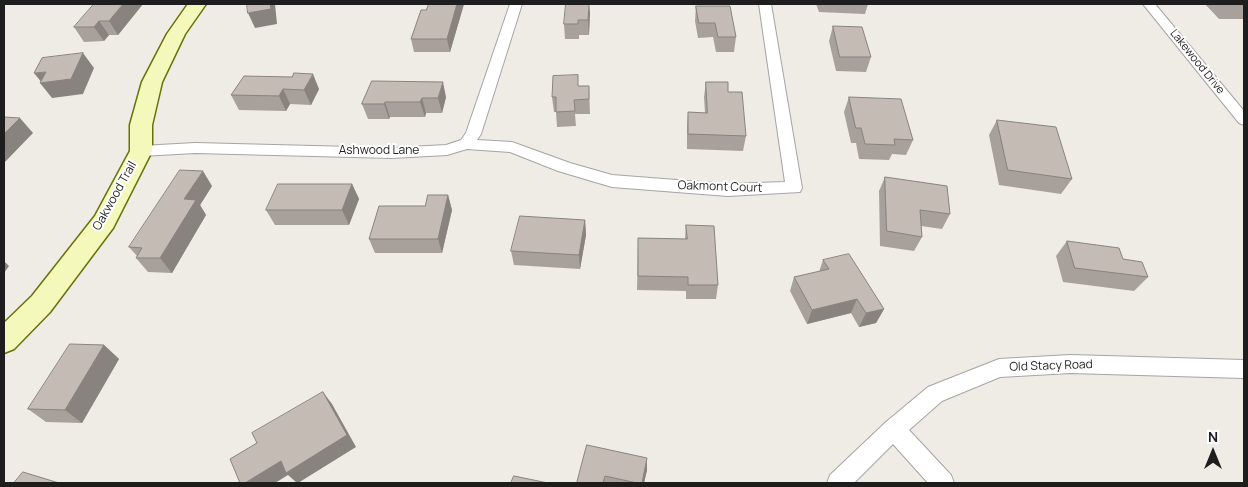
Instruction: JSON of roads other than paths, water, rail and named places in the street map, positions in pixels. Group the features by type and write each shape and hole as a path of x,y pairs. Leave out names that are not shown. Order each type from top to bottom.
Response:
{"street":[{"name":"Oakwood Trail","path":"4,340 41,304 104,222 141,151 141,124 152,82 176,34 197,4"},
{"path":"466,144 473,134 516,4"},
{"name":"Oakmont Court","path":"466,144 512,146 564,167 612,181 728,190 794,188 765,4"},
{"name":"Lakewood Drive","path":"1149,4 1244,120"},
{"name":"Ashwood Lane","path":"141,151 195,148 392,153 447,150 466,144"},
{"name":"Old Stacy Road","path":"838,483 894,429 935,394 998,368 1070,364 1244,369"},
{"path":"894,429 943,483"}]}
